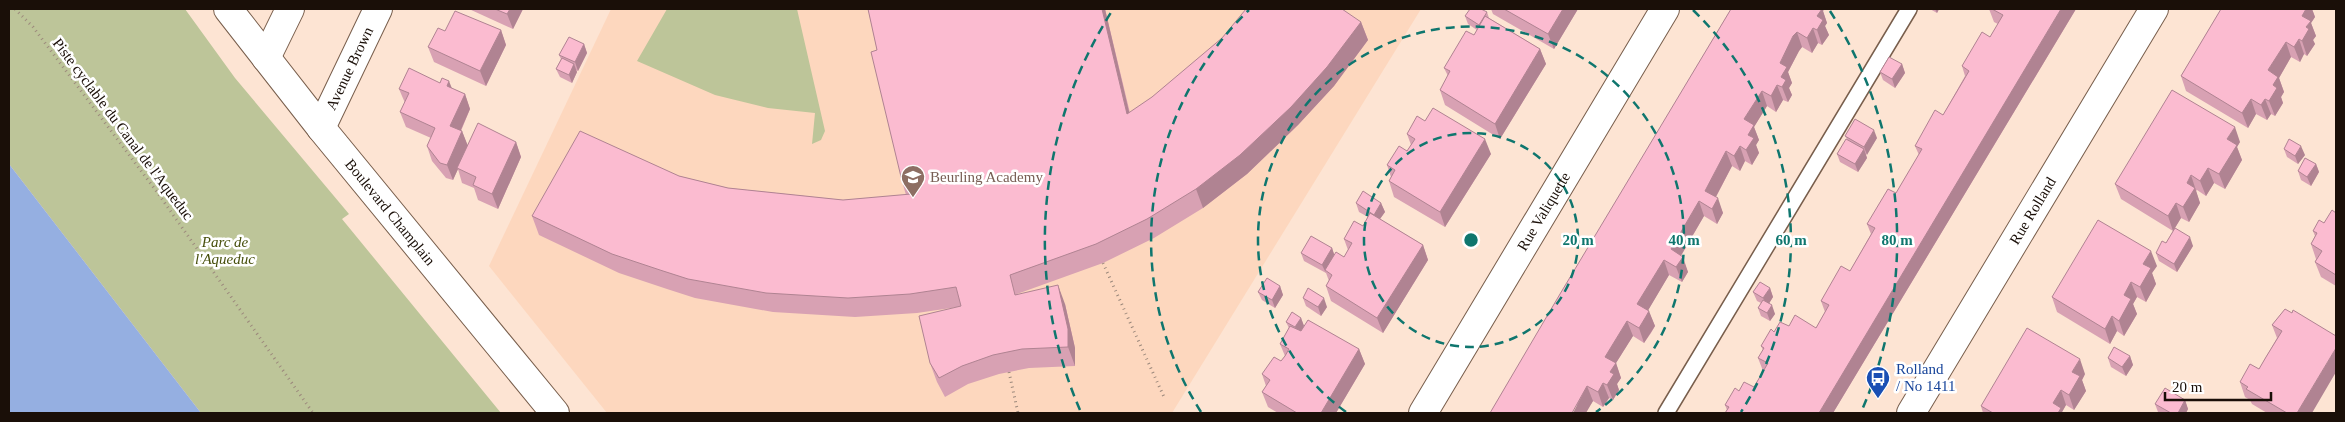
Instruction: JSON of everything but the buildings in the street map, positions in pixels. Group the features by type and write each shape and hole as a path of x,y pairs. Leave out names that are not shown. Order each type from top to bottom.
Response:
{"street":[{"name":"Boulevard Champlain","path":"228,9 321,128 555,413"},
{"path":"266,58 290,9"},
{"name":"Avenue Brown","path":"321,128 378,9"},
{"name":"Rue Valiquette","path":"1422,413 1665,9"},
{"name":"Rue Rolland","path":"1911,413 2154,9"}],"lane":[{"path":"1666,413 1909,9"}],"path":[{"name":"Piste cyclable du Canal de l'Aqueduc","path":"15,9 33,27 157,192 313,413"},
{"path":"1103,263 1164,397"},
{"path":"1009,372 1018,413"}],"shaded area":[{"name":"Beurling Academy","path":"611,9 1421,9 1172,413 607,413 489,266"}],"green space":[{"name":"Parc de l'Aqueduc","path":"9,9 185,9 235,78 349,214 342,219 501,413 201,413 9,164"},
{"path":"667,9 797,9 825,131 821,140 812,144 815,113 768,108 715,95 637,61"}],"water":[{"path":"9,164 201,413 9,413"}],"place":[{"name":"Beurling Academy","path":"913,198"},
{"name":"Rolland / No 1411","path":"1878,399"}]}
